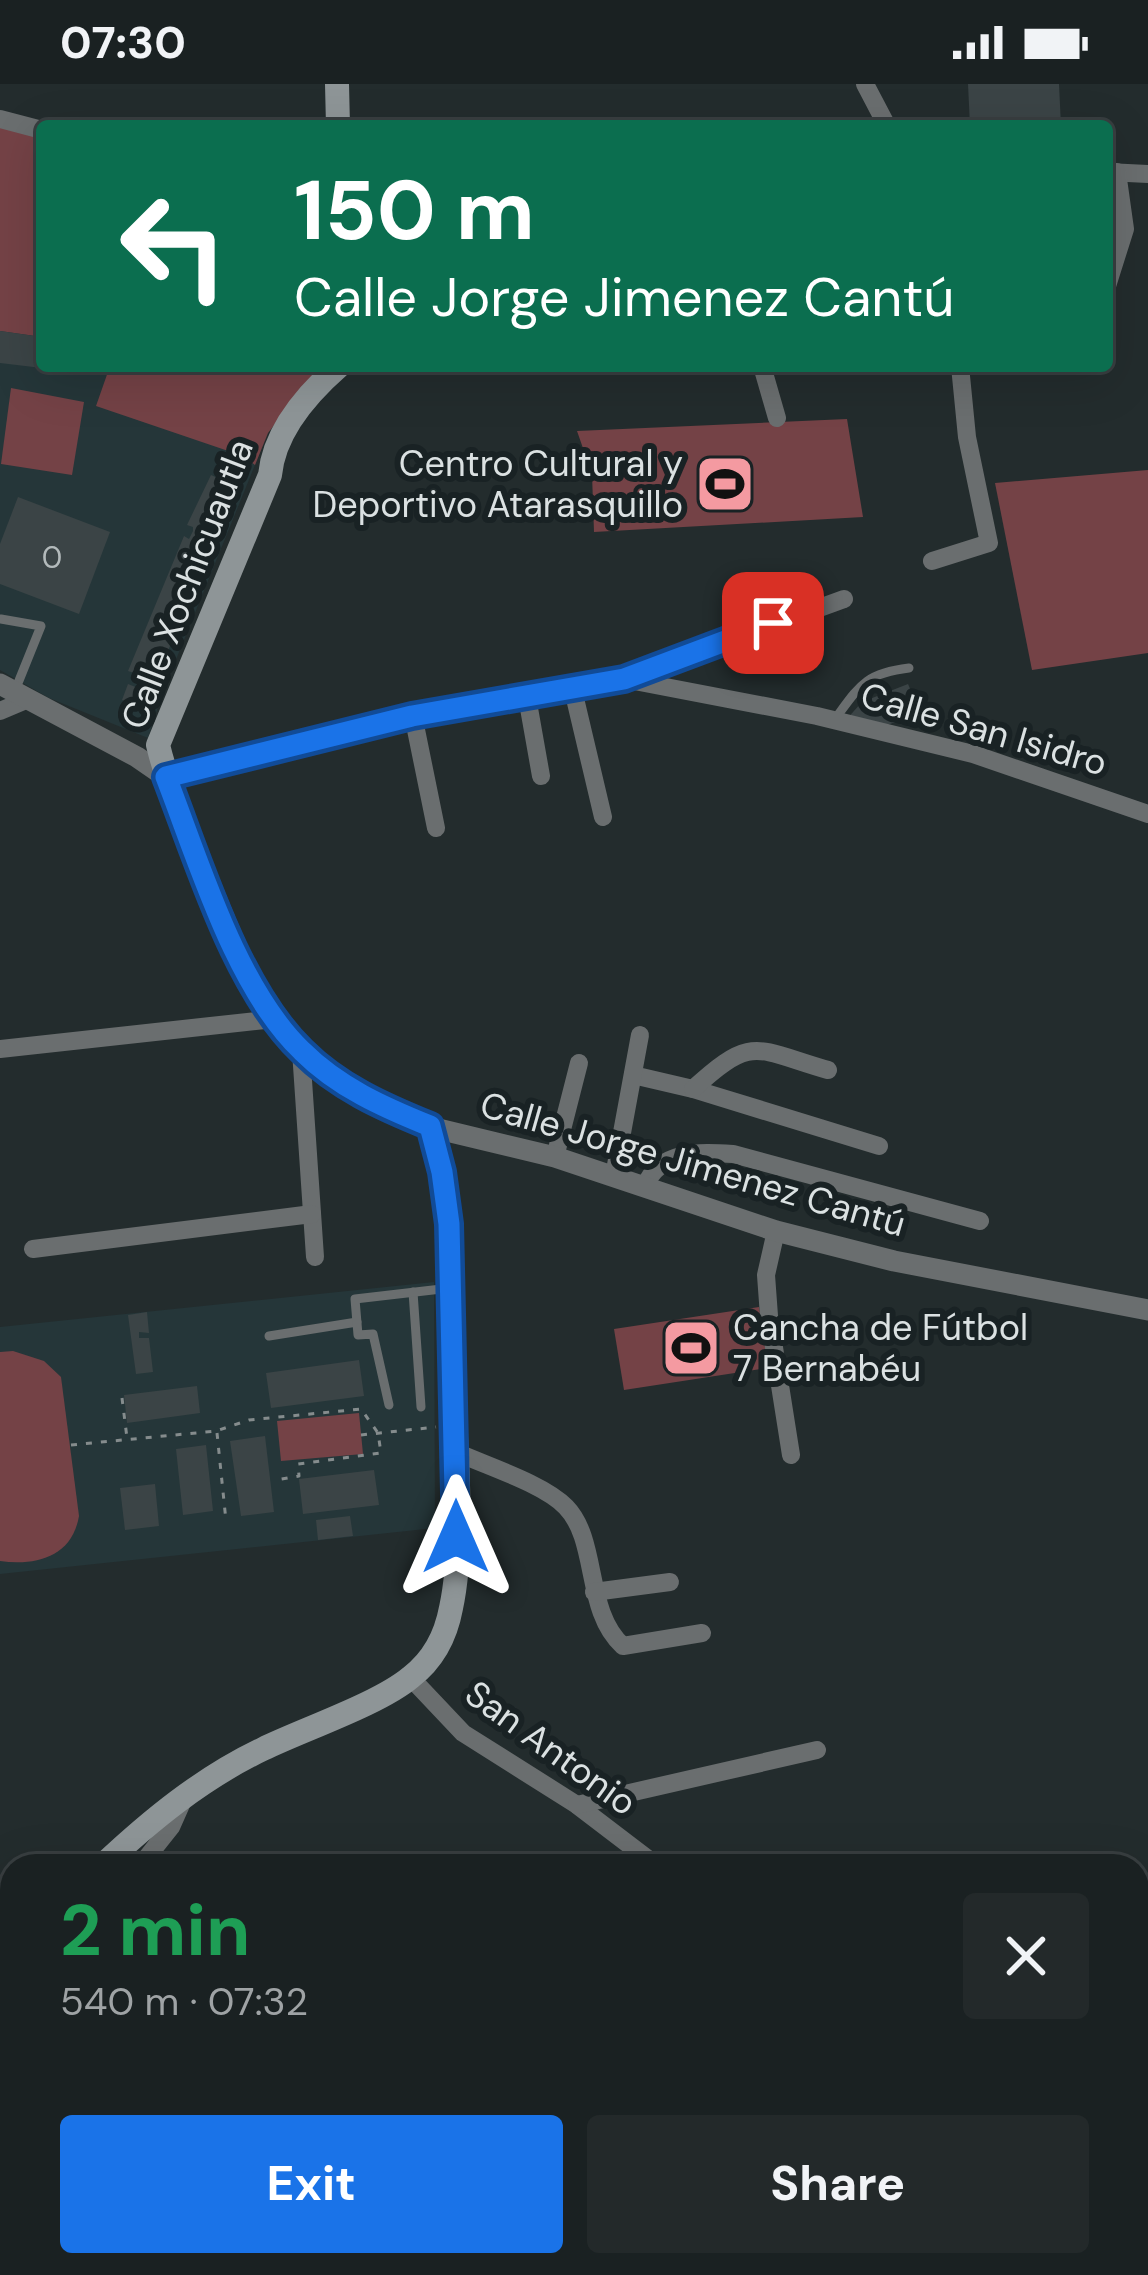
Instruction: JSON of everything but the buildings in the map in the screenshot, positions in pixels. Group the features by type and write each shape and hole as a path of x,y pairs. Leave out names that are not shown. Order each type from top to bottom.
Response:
{"main road":[{"path":"337,84 338,120"},
{"name":"Calle Xochicuautla","path":"166,777 158,745 270,475 272,455 287,426 332,372"},
{"name":"Calle Jorge Jimenez Cantú","path":"166,777 229,935 274,1019 301,1051 368,1101 430,1126"},
{"path":"116,1854 186,1794 258,1751 411,1678 435,1652 452,1606 456,1579 456,1452 442,1172 430,1126"}],"street":[{"path":"865,84 884,120"},
{"path":"0,119 36,128"},
{"path":"1113,172 1148,174"},
{"path":"1113,176 1125,229 1113,267"},
{"path":"764,372 778,418"},
{"path":"932,561 989,543 967,437 961,372"},
{"path":"624,679 844,598"},
{"name":"Calle San Isidro","path":"166,777 412,716 624,679 834,720 973,754 1148,814"},
{"path":"573,690 603,818"},
{"path":"10,697 137,757 166,777"},
{"path":"527,697 541,776"},
{"path":"412,716 436,828"},
{"path":"0,1049 274,1019"},
{"path":"614,1176 640,1034"},
{"path":"693,1089 741,1051 760,1050 828,1070"},
{"path":"301,1051 315,1256"},
{"path":"555,1157 579,1063"},
{"path":"633,1075 879,1146"},
{"name":"Calle Jorge Jimenez Cantú","path":"430,1126 555,1157 776,1231 1070,1298 1148,1310"},
{"path":"645,1186 651,1171 663,1162 694,1152 733,1154 980,1222"},
{"path":"33,1249 312,1214"},
{"path":"776,1231 766,1275 791,1455"},
{"path":"456,1452 567,1508 578,1523 594,1592 614,1639 623,1646 702,1633"},
{"path":"594,1592 670,1582"},
{"name":"San Antonio","path":"411,1678 464,1733 578,1804 642,1854"},
{"path":"578,1804 817,1750"},
{"path":"150,1854 171,1827 186,1794"}],"lane":[{"path":"1,619 41,626 10,697"},
{"path":"834,720 863,680 909,668"},
{"path":"388,1405 373,1334 358,1335 355,1299 450,1288"},
{"path":"413,1292 421,1407"},
{"path":"269,1336 357,1322"}],"path":[{"path":"122,1399 128,1440"},
{"path":"71,1445 216,1431 249,1420 361,1409 378,1433 381,1454 298,1464 299,1476 276,1480"},
{"path":"361,1435 455,1426"},
{"path":"216,1431 226,1521"}],"shaded area":[{"path":"0,123 36,331 36,372 315,372 268,433 148,738 49,698 0,670"},
{"path":"0,123 36,135 36,336 0,331"},
{"path":"108,372 315,372 268,433 255,465 243,456 96,406"},
{"path":"11,388 84,402 72,475 1,464"},
{"name":"Centro Cultural y Deportivo Atarasquillo","path":"847,419 863,517 594,532 592,474 577,431"},
{"path":"1148,470 1148,653 1032,670 995,483"},
{"path":"434,1282 435,1528 0,1574 0,1327"},
{"name":"Cancha de Fútbol 7 Bernabéu","path":"759,1307 768,1368 624,1390 614,1329"},
{"path":"0,1352 44,1361 61,1377 79,1516 60,1550 27,1562 0,1561"},
{"path":"359,1413 363,1454 281,1461 277,1421"}],"place":[{"name":"Centro Cultural y Deportivo Atarasquillo","path":"725,484"},
{"name":"Cancha de Fútbol 7 Bernabéu","path":"691,1348"}],"route":[{"path":"456,1537 449,1224 430,1126 368,1101 340,1082 301,1051 274,1019 229,935 166,777 412,716 624,679 773,623"}]}
